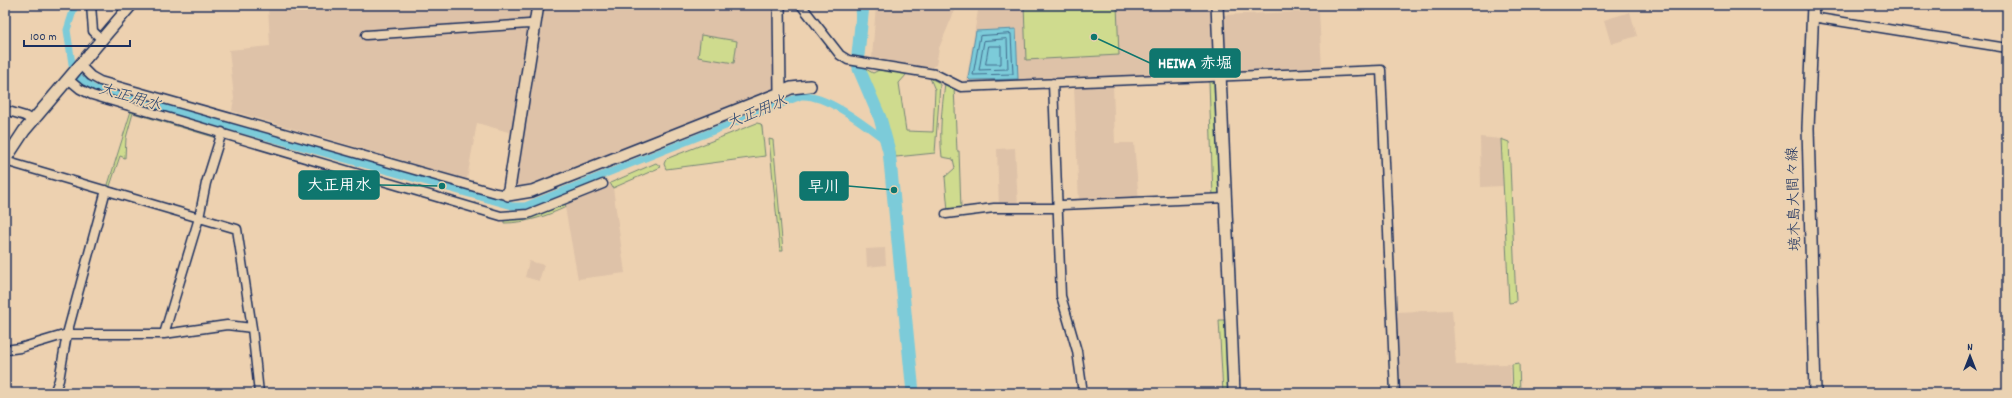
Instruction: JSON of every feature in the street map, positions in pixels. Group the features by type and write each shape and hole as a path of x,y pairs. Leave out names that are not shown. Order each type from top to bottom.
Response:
{"street":[{"path":"91,5 93,31 102,40"},
{"path":"131,5 33,121 5,160 234,228 239,232 259,393"},
{"path":"508,195 538,5"},
{"path":"779,5 780,93"},
{"path":"801,5 840,55 848,60 935,74 961,87 1381,70 1395,393"},
{"path":"1216,5 1234,393"},
{"name":"境木島大間々線","path":"1813,5 1808,128 1815,393"},
{"path":"1812,17 2007,48"},
{"path":"366,35 529,24 535,25"},
{"path":"74,72 91,76 100,82 496,193 508,195 532,191 791,88 810,86"},
{"path":"74,72 80,89 92,95 222,132 501,216 528,214 603,184"},
{"path":"1053,83 1059,206 1061,296 1077,351 1083,393"},
{"path":"5,110 25,116 33,121"},
{"path":"164,334 199,218 206,183 222,132"},
{"path":"54,393 59,380 67,334 106,190"},
{"path":"946,214 994,208 1226,198"},
{"path":"5,350 20,348 67,334 164,334 227,325 252,328"}],"shaded area":[{"path":"268,5 532,5 512,133 477,123 467,179 232,111 234,98 229,50 270,46"},
{"path":"542,5 776,5 776,90 573,169 516,188 514,186"},
{"path":"876,5 957,5 939,48 936,65 930,68 872,58"},
{"path":"979,5 1213,5 1215,73 966,82"},
{"path":"1319,11 1322,70 1224,74 1221,15"},
{"path":"1630,12 1637,36 1611,44 1604,20"},
{"path":"1113,85 1115,143 1134,143 1139,201 1079,203 1074,87"},
{"path":"1480,137 1501,139 1503,186 1481,187"},
{"path":"1015,148 1018,207 999,207 997,149"},
{"path":"610,183 613,188 625,273 578,279 564,202"},
{"path":"885,248 886,265 867,267 866,249"},
{"path":"529,261 544,265 539,281 525,277"},
{"path":"1452,310 1456,365 1510,364 1512,393 1398,393 1395,312"}],"green space":[{"path":"1024,5 1117,5 1119,55 1026,60"},
{"path":"701,35 737,41 734,63 698,57"},
{"path":"864,68 873,73 879,70 907,74 899,83 906,131 933,132 935,90 930,78 938,82 940,85 935,153 896,157 885,116 872,90"},
{"path":"1209,81 1216,81 1220,197 1213,197"},
{"path":"945,83 954,88 957,151 959,151 961,209 948,211 945,177 955,168 953,159 942,157 941,129"},
{"path":"133,110 216,134 217,138 133,113 126,138 125,158 120,156 109,189 107,188 131,111"},
{"path":"757,123 761,124 762,127 765,156 666,169 664,164 666,159"},
{"path":"769,139 773,140 783,251 780,251"},
{"path":"1501,139 1509,142 1516,302 1509,303"},
{"path":"656,163 661,167 613,188 610,183"},
{"path":"335,170 378,184 333,188 331,175"},
{"path":"564,202 566,207 544,216 520,222 504,223 504,220"},
{"path":"1219,320 1227,320 1229,393 1223,393"},
{"path":"1519,363 1520,393 1513,393 1512,364"}],"water":[{"path":"1016,29 1018,79 970,80 968,78 976,31"}],"waterway":[{"name":"大正用水","path":"75,5 67,30 72,64 76,75 93,88 512,206 525,206 801,96 822,100 833,105 856,119 885,140"},
{"path":"863,5 858,55 859,69 880,118 889,151 913,393"}],"place":[{"name":"HEIWA 赤堀","path":"1094,37"},
{"name":"大正用水","path":"442,186"},
{"name":"早川","path":"894,190"}]}
